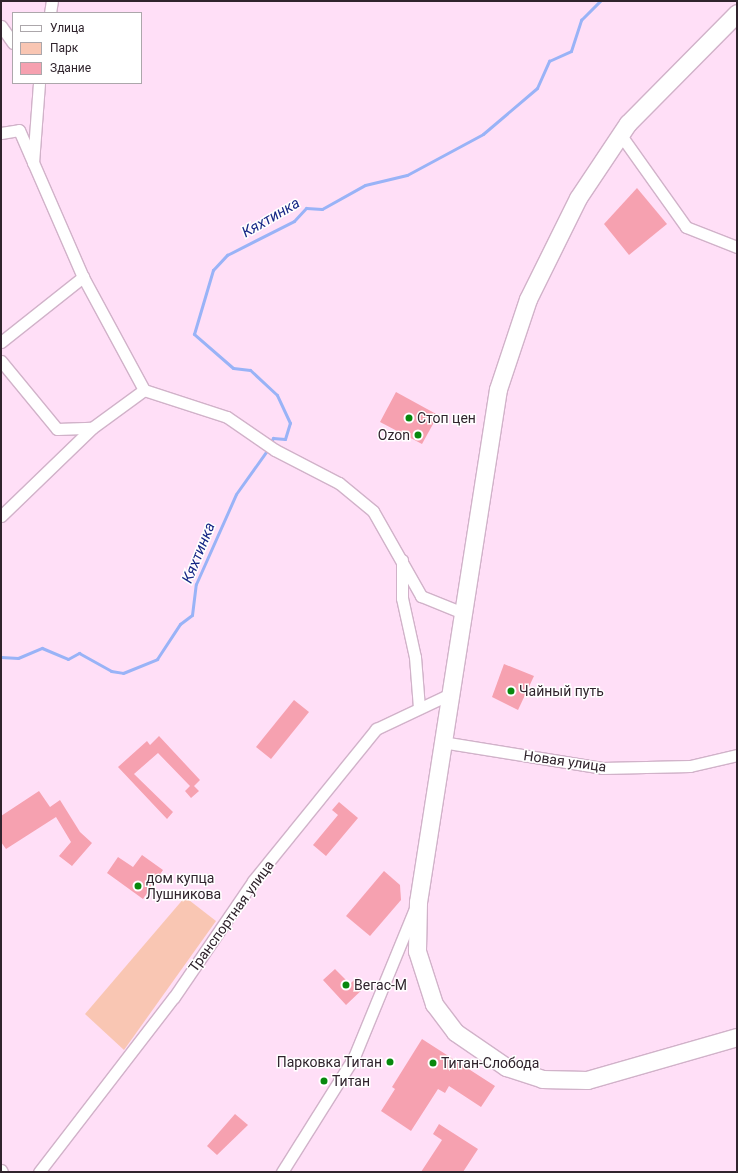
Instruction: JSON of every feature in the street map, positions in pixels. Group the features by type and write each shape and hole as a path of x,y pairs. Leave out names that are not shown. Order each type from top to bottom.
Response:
{"main road":[{"path":"737,13 620,134 578,198 526,305 498,389 418,902 417,951 434,1004 455,1032 506,1067 542,1079 587,1080 737,1037"}],"street":[{"path":"50,12 52,1"},
{"path":"1,26 12,42"},
{"path":"33,167 40,84"},
{"path":"1,133 19,130 33,167 83,277 144,390 227,417 275,450 339,483 373,510 402,557 421,596 463,613"},
{"path":"620,134 686,227 737,248"},
{"path":"1,342 83,277"},
{"path":"1,361 57,429 92,428"},
{"path":"1,516 92,428 144,390"},
{"path":"402,557 402,598 415,656 420,708"},
{"name":"Транспортная улица","path":"39,1172 174,997 253,881 376,729 450,694"},
{"name":"Новая улица","path":"442,742 602,768 690,766 737,755"},
{"path":"282,1172 354,1057 418,902"}],"green space":[{"path":"185,897 216,921 124,1050 85,1014"}],"building":[{"path":"637,188 667,224 629,255 604,224"},
{"name":"Стоп цен","path":"396,392 438,415 422,444 380,422"},
{"name":"Чайный путь","path":"504,664 534,676 518,710 492,697"},
{"path":"294,700 309,712 271,759 256,747"},
{"path":"159,736 200,780 194,786 199,791 191,798 185,791 190,786 158,753 134,774 173,812 167,819 118,767 147,741 150,745"},
{"path":"39,791 50,807 60,800 80,832 92,843 72,866 59,856 71,842 56,817 6,849 1,842 1,816"},
{"path":"339,802 358,818 326,856 313,845 338,815 332,810"},
{"name":"дом купца Лушникова","path":"142,855 163,870 143,899 107,873 118,857 133,867"},
{"path":"384,871 400,885 401,900 370,936 346,916"},
{"name":"Вегас-М","path":"335,969 350,984 357,977 366,986 346,1005 323,980"},
{"name":"Титан-Слобода","path":"422,1039 495,1086 481,1107 449,1086 445,1093 438,1089 411,1131 381,1111 395,1089 392,1087"},
{"path":"235,1114 248,1125 217,1155 207,1146"},
{"path":"439,1124 478,1149 463,1172 421,1172 442,1140 433,1134"}],"waterway":[{"name":"Кяхтинка","path":"270,443 273,438 285,439 290,423 277,395 250,370 233,368 194,334 213,270 227,255 294,221 306,208 322,209 365,185 407,175 483,134 537,88 549,61 571,51 581,20 600,1"},
{"name":"Кяхтинка","path":"1,657 18,658 42,648 68,659 79,653 111,671 123,673 157,659 180,624 192,615 196,584 236,494 266,452"}],"place":[{"name":"Стоп цен","path":"409,418"},
{"name":"Ozon","path":"418,435"},
{"name":"Чайный путь","path":"511,691"},
{"name":"дом купца Лушникова","path":"138,886"},
{"name":"Вегас-М","path":"346,985"},
{"name":"Парковка Титан","path":"390,1062"},
{"name":"Титан-Слобода","path":"433,1063"},
{"name":"Титан","path":"324,1081"}]}
